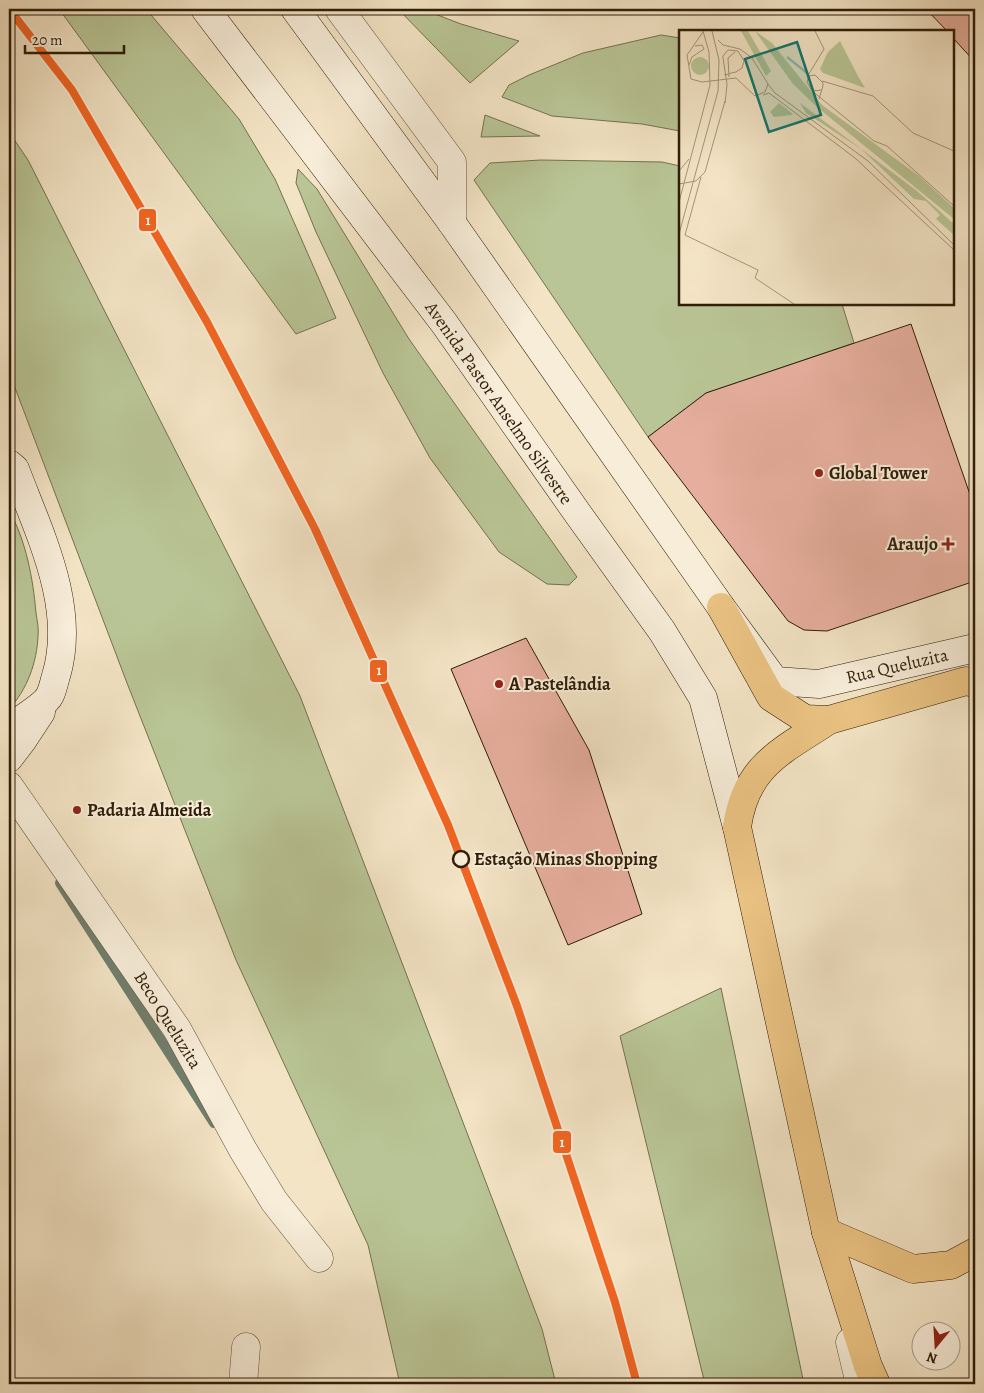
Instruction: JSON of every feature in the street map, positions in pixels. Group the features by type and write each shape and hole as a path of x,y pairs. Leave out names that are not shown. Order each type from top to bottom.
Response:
{"highway":[{"path":"721,608 772,697 806,719 831,719 966,681 975,683"},
{"path":"831,719 776,755 762,768 744,796 737,827 826,1232 868,1366 876,1384"},
{"path":"826,1232 913,1269 951,1265 975,1252"}],"main road":[{"name":"Avenida Pastor Anselmo Silvestre","path":"205,9 444,323 662,631 704,698 737,827"},
{"path":"295,9 452,223 721,608"},
{"path":"339,9 452,162 452,223"},
{"path":"9,758 50,696 59,666 62,645 62,619 56,582 11,463"},
{"name":"Rua Queluzita","path":"721,608 775,681 819,684 975,648"},
{"path":"9,728 21,721 50,696"},
{"name":"Beco Queluzita","path":"9,786 177,1029 243,1150 274,1201 319,1258"},
{"path":"826,1232 860,1384"},
{"path":"244,1384 246,1347"}],"green space":[{"path":"59,9 146,9 239,119 275,179 336,318 296,334"},
{"path":"398,9 422,9 461,24 519,41 470,83"},
{"path":"661,35 679,38 679,131 642,124 552,116 502,97 509,85 583,53"},
{"path":"485,115 540,136 481,137"},
{"path":"9,132 28,160 300,696 542,1329 556,1384 400,1384 368,1245 236,960 127,683 9,372"},
{"path":"541,160 662,162 679,166 679,305 842,305 854,343 706,393 648,437 474,180 490,163"},
{"path":"298,169 317,189 409,339 577,577 569,585 547,584 499,552 430,458 383,373 316,232 296,183"},
{"path":"9,510 20,534 28,560 38,630 36,656 30,675 21,693 9,709"},
{"path":"721,988 804,1384 705,1384 620,1036"}],"building":[{"path":"926,9 975,9 975,62 954,39 954,30 946,30"},
{"name":"Global Tower","path":"911,324 975,509 975,581 827,631 804,630 788,621 648,437 706,393"},
{"name":"Estação Minas Shopping","path":"526,638 589,750 642,914 568,945 451,669"}],"waterway":[{"path":"60,883 214,1123"}],"transit line":[{"name":"1","path":"9,9 72,90 207,322 315,529 448,825 517,1006 615,1302 637,1384"}],"place":[{"name":"Global Tower","path":"819,473"},
{"name":"Araujo","path":"948,544"},
{"name":"A Pastelândia","path":"499,684"},
{"name":"Padaria Almeida","path":"77,810"},
{"name":"Estação Minas Shopping","path":"461,859"}]}
